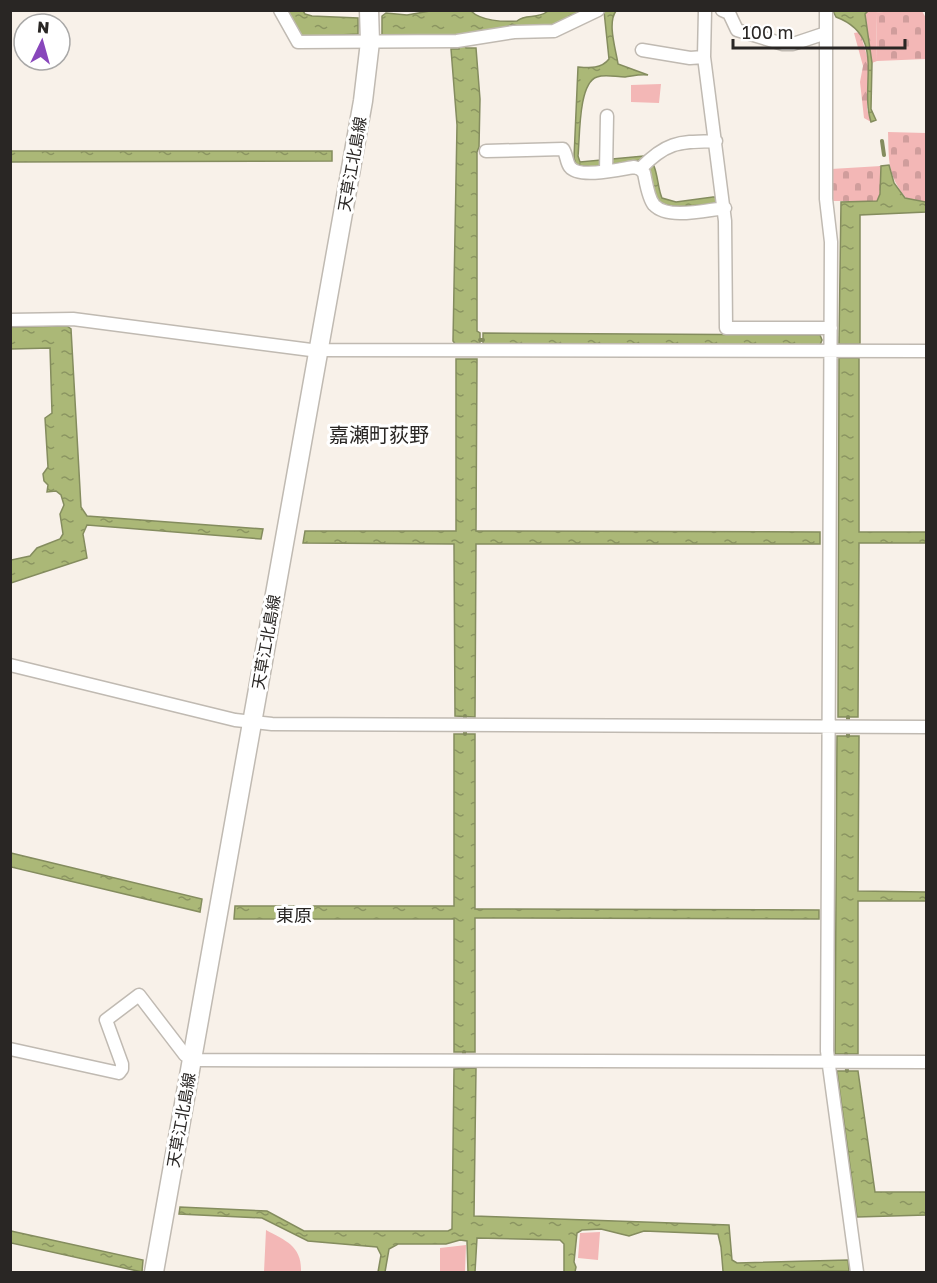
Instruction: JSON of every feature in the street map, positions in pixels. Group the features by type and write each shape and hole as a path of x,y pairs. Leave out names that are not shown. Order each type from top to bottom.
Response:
{"street":[{"path":"280,10 297,42 457,41 514,32 554,31 598,10"},
{"name":"天草江北島線","path":"154,1272 363,101 370,42 369,10"},
{"path":"705,10 704,57 724,208 726,328 831,328"},
{"path":"723,10 729,14 737,30 783,44 793,44 826,33"},
{"path":"826,10 826,199 831,242 831,351 841,726 840,1062 858,1272"},
{"path":"642,50 690,58 704,57"},
{"path":"606,171 607,116"},
{"path":"486,152 563,149 569,166 586,173 634,167 646,163 665,147 682,142 716,141"},
{"path":"646,163 644,173 652,204 663,212 679,213 724,208"},
{"path":"10,320 73,319 302,350 927,351"},
{"path":"10,666 252,723 927,727"},
{"path":"10,1049 119,1072 122,1064 106,1020 139,995 185,1055 200,1060 927,1062"}],"green space":[{"path":"898,10 922,11 926,18 926,59 877,61 876,13"},
{"path":"868,11 898,11 876,13 877,61 872,63 865,14"},
{"path":"860,32 869,63 867,109 871,122 864,118 860,82 863,66 854,33"},
{"path":"661,84 659,103 631,102 631,85"},
{"path":"888,132 926,133 926,202 906,198 895,182 889,159"},
{"path":"881,166 880,194 877,201 831,201 831,169"},
{"path":"266,1230 286,1241 296,1250 301,1263 301,1272 264,1272"},
{"path":"600,1232 598,1260 578,1258 580,1233"},
{"path":"466,1245 465,1272 440,1272 440,1248"}],"water":[{"path":"287,11 303,11 312,16 358,18 358,34 301,37"},
{"path":"430,11 471,11 486,19 517,21 548,11 588,11 551,27 523,28 512,24 487,32 469,34 429,37 382,35 382,16 386,13 407,15"},
{"path":"604,11 616,11 613,16 612,29 618,64 648,75 603,76 591,81 586,89 581,112 578,156 580,162 644,156 655,168 662,198 676,202 717,197 718,202 678,207 662,203 657,200 651,187 649,168 641,160 593,167 576,165 574,158 578,67 599,66 609,59"},
{"path":"833,11 868,11 865,14 872,63 871,109 876,120 871,122 868,107 866,49 861,36 852,25 836,17"},
{"path":"465,45 466,48 476,48 480,99 477,152 477,331 480,333 480,346 456,345 453,341 457,125 451,49 459,49 459,46"},
{"path":"11,151 332,151 332,161 11,162"},
{"path":"889,165 894,183 905,198 926,202 926,212 860,215 860,344 839,344 841,202 877,201 880,194 881,166"},
{"path":"67,326 71,329 81,507 87,516 263,529 261,539 87,525 83,534 87,558 11,583 11,560 30,556 37,548 60,539 63,534 60,514 64,505 61,495 56,491 47,492 48,485 44,481 43,474 48,467 45,418 52,413 50,348 11,349 11,327"},
{"path":"483,333 820,335 822,340 820,345 483,346"},
{"path":"839,358 859,358 859,532 926,532 926,543 859,543 858,717 838,717"},
{"path":"456,359 477,359 476,531 820,532 820,544 476,544 475,717 455,716 454,544 303,543 305,531 456,531"},
{"path":"454,734 475,734 475,909 819,910 819,919 475,918 475,1052 454,1052 454,919 234,919 235,906 454,906"},
{"path":"837,736 859,736 858,891 926,892 926,901 858,901 858,1054 835,1054"},
{"path":"11,853 202,899 200,912 11,867"},
{"path":"476,1068 474,1216 729,1225 732,1260 737,1263 848,1260 849,1271 724,1272 718,1234 644,1231 629,1236 601,1229 582,1230 577,1233 575,1272 564,1272 564,1244 560,1240 477,1238 475,1272 468,1272 467,1241 460,1240 446,1244 398,1244 389,1249 385,1272 378,1272 381,1255 377,1247 308,1241 262,1218 179,1214 180,1207 267,1211 304,1231 448,1231 452,1229 454,1069"},
{"path":"837,1071 858,1071 875,1192 926,1192 926,1215 857,1217"},
{"path":"11,1231 143,1260 142,1272 11,1243"}],"waterway":[{"path":"882,141 884,155"},
{"path":"465,716 465,734"},
{"path":"848,717 848,736"},
{"path":"463,1069 464,1052"},
{"path":"846,1054 847,1071"}],"district":[{"name":"嘉瀬町荻野","path":"379,434"},
{"name":"東原","path":"294,915"}]}
